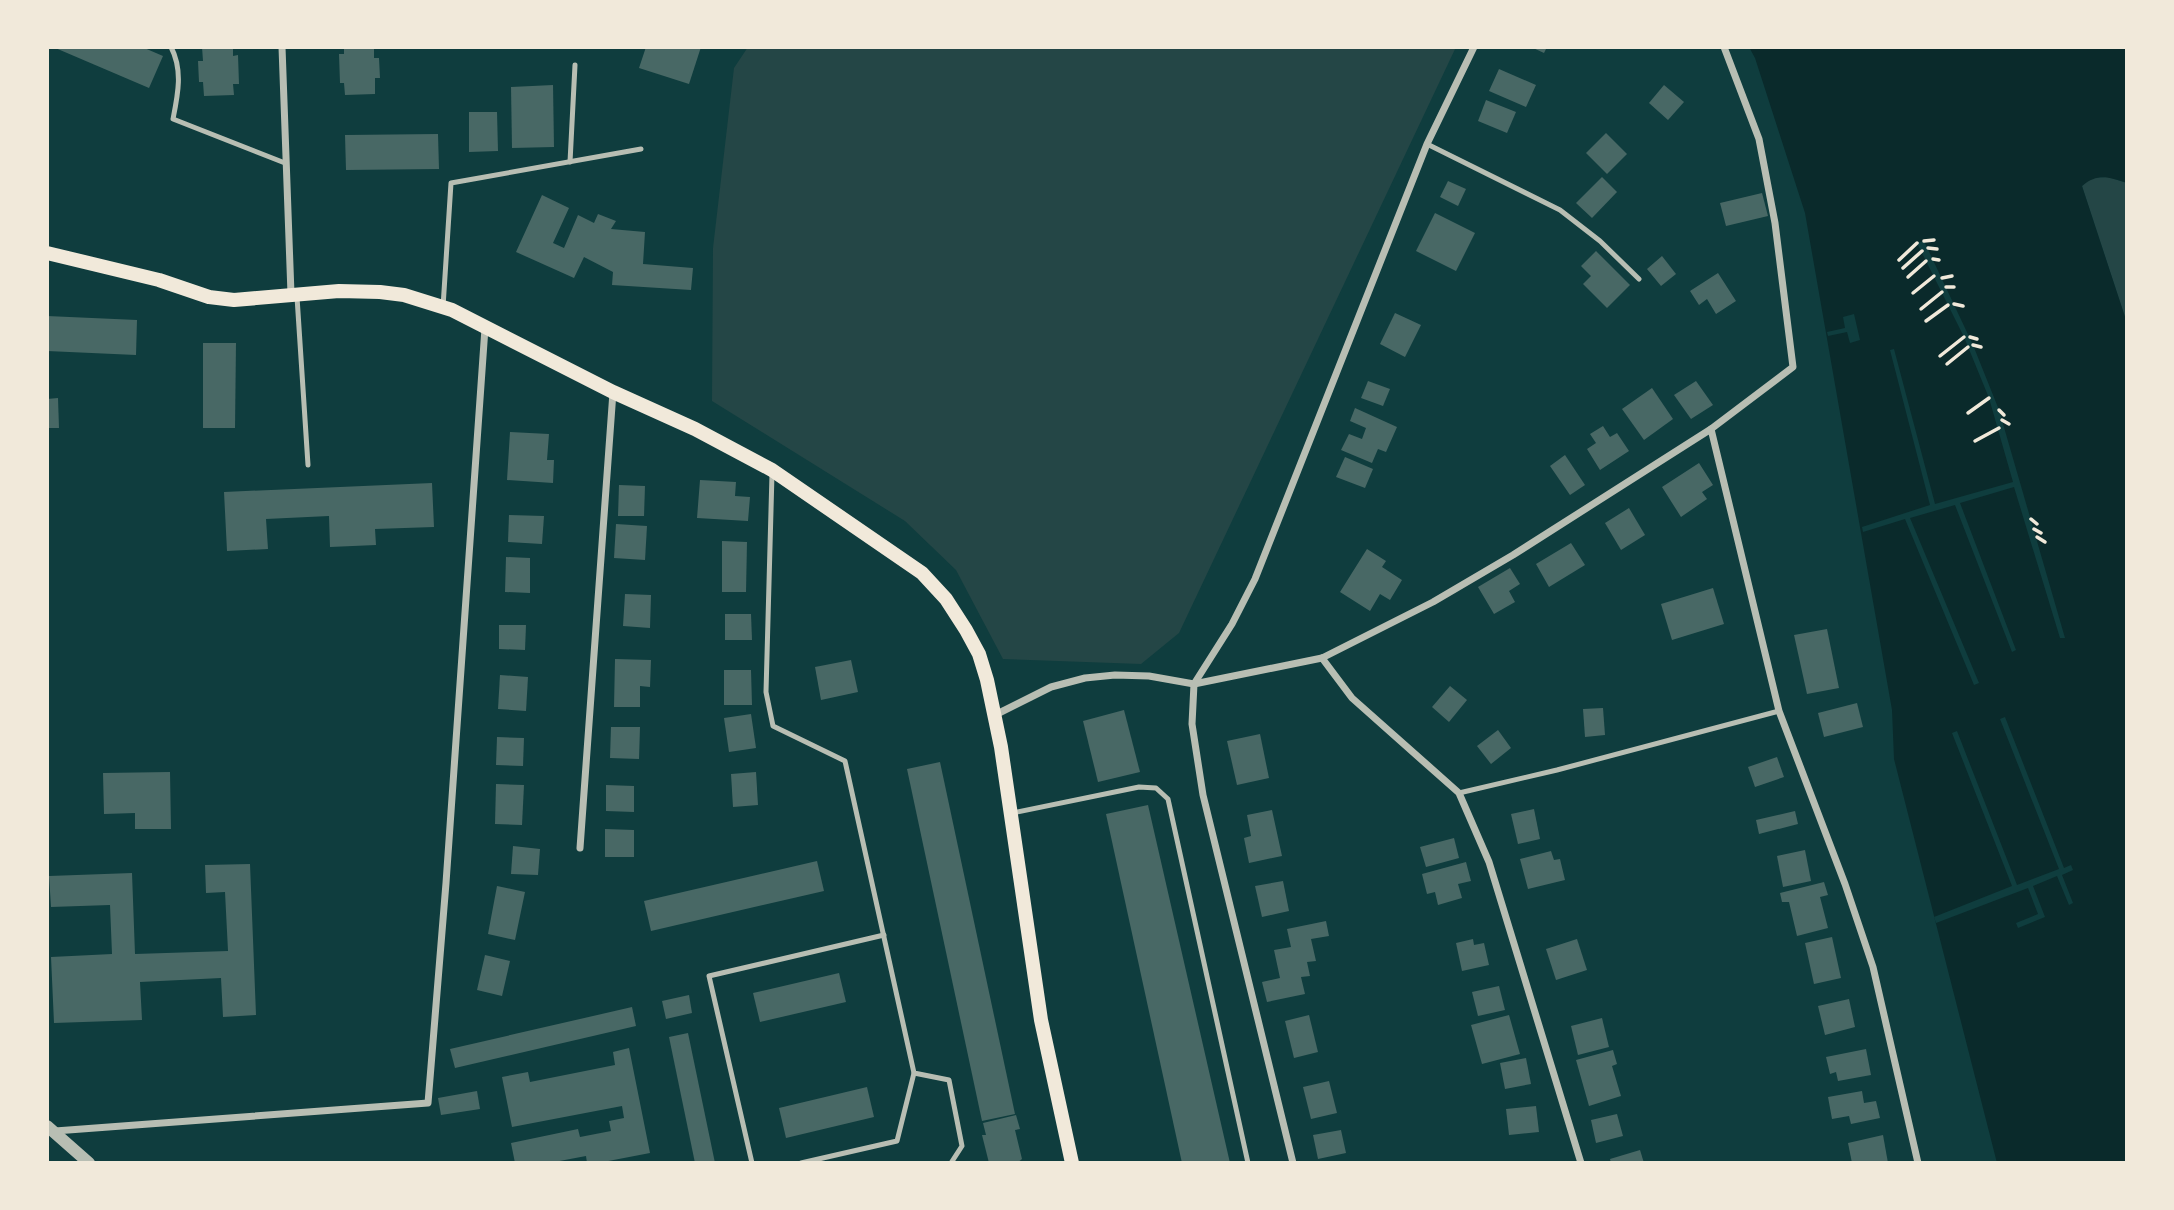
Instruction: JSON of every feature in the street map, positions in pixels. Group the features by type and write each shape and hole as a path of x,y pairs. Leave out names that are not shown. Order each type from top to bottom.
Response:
{"main road":[{"path":"47,253 159,281 209,298 234,300 339,291 380,292 404,295 443,307 613,392 695,429 772,470 922,573 946,599 979,654 995,715 1041,1020 1072,1163"}],"street":[{"path":"282,47 285,163 294,294"},
{"path":"1293,1163 1203,795 1192,724 1194,684 1232,624 1255,579 1427,144 1474,47"},
{"path":"995,715 1051,687 1085,678 1149,676 1194,684 1322,658 1433,602 1513,555 1711,429 1793,367 1775,223 1759,139 1724,47"},
{"path":"51,1129 428,1103 485,327"},
{"path":"580,848 613,392"},
{"path":"1711,429 1779,711 1845,884 1872,968 1918,1163"},
{"path":"1322,658 1352,698 1459,793 1489,862 1581,1163"},
{"path":"51,1129 89,1163"}],"lane":[{"path":"171,47 177,61 179,79 173,119 285,163"},
{"path":"570,162 575,65"},
{"path":"1427,144 1560,210 1600,241 1639,279"},
{"path":"443,307 451,183 641,149"},
{"path":"294,294 308,464"},
{"path":"772,470 766,692 773,726 845,761 914,1073 897,1141 801,1163"},
{"path":"1459,793 1779,711"},
{"path":"1010,813 1139,787 1156,788 1168,799 1248,1163"},
{"path":"752,1163 709,976 884,935"},
{"path":"914,1073 948,1080 962,1146 951,1163"}],"path":[{"path":"1924,240 1934,240"},
{"path":"1899,260 1917,243"},
{"path":"1928,248 1937,249"},
{"path":"1903,268 1922,251"},
{"path":"1933,259 1939,260"},
{"path":"1908,277 1926,261"},
{"path":"1913,293 1934,276"},
{"path":"1941,278 1952,276"},
{"path":"1946,287 1954,287"},
{"path":"1921,309 1942,292"},
{"path":"1954,304 1963,306"},
{"path":"1926,321 1948,305"},
{"path":"1940,356 1967,337 1977,339"},
{"path":"1947,364 1971,346 1982,347"},
{"path":"1968,412 1989,398"},
{"path":"1999,411 2009,424"},
{"path":"1975,441 1999,428"},
{"path":"2031,519 2041,533"},
{"path":"2036,537 2045,542"}],"shaded area":[{"path":"748,47 1456,47 1179,633 1141,664 1003,659 956,570 905,521 712,401 713,248 734,68"},
{"path":"1749,47 2127,47 2127,183 2103,177 2093,179 2082,186 2127,323 2127,1163 1997,1163 1894,759 1892,710 1805,213 1755,58"},
{"path":"2108,177 2127,183 2127,323 2082,186 2091,178"}],"pier":[{"path":"1924,241 1973,345 1999,410 2065,638 2060,638 2014,487 1960,503 2016,650 2012,652 1955,505 1910,518 1979,683 1974,685 1905,519 1863,532 1862,527 1930,505 1890,350 1894,349 1935,504 2013,482 1989,398 1964,337 1917,243"},
{"path":"1854,314 1860,340 1850,343 1847,332 1828,336 1827,332 1845,328 1843,317"},
{"path":"2005,717 2064,868 2071,865 2073,870 2062,875 2073,903 2069,905 2057,876 2033,886 2045,917 2018,928 2016,923 2038,914 2028,888 1936,923 1934,917 2012,886 1952,733 1957,731 2017,885 2059,869 2000,719"}],"building":[{"path":"53,47 142,47 163,56 149,88"},
{"path":"202,47 233,47 233,56 238,55 239,84 233,84 234,95 204,96 203,82 199,82 198,61 203,61"},
{"path":"344,47 374,47 374,58 379,58 380,78 375,78 375,94 345,95 344,83 340,83 339,54 344,54"},
{"path":"646,47 701,47 689,84 639,68"},
{"path":"1531,47 1547,47 1544,53"},
{"path":"1499,69 1536,85 1526,107 1489,91"},
{"path":"553,85 554,147 512,148 511,87"},
{"path":"1664,85 1684,102 1668,120 1649,103"},
{"path":"1486,100 1516,112 1507,133 1478,121"},
{"path":"469,112 497,112 498,151 469,152"},
{"path":"1606,133 1627,154 1607,174 1586,153"},
{"path":"438,134 439,169 346,170 345,135"},
{"path":"1602,177 1617,192 1592,218 1576,203"},
{"path":"1448,181 1466,189 1458,206 1440,197"},
{"path":"1762,193 1768,216 1726,226 1720,203"},
{"path":"542,195 569,208 553,243 564,248 578,215 594,223 598,214 616,221 611,229 645,232 643,264 693,268 691,290 612,285 613,272 584,257 574,278 516,252"},
{"path":"1435,213 1475,233 1456,271 1416,251"},
{"path":"1596,251 1630,285 1607,308 1583,284 1591,276 1581,266"},
{"path":"1662,256 1676,274 1661,286 1647,269"},
{"path":"1718,273 1736,301 1716,314 1707,299 1699,305 1690,291"},
{"path":"1395,313 1421,325 1405,357 1380,344"},
{"path":"47,316 137,320 136,355 47,351"},
{"path":"203,343 236,343 235,428 203,428"},
{"path":"1368,381 1390,389 1383,406 1361,398"},
{"path":"1696,381 1713,405 1691,419 1674,395"},
{"path":"1652,388 1673,419 1644,440 1622,409"},
{"path":"58,398 59,428 47,428 47,399"},
{"path":"1355,408 1397,427 1386,452 1378,449 1372,463 1341,450 1349,434 1362,439 1366,428 1350,421"},
{"path":"1603,426 1610,437 1617,433 1629,451 1600,470 1587,449 1596,443 1590,434"},
{"path":"510,432 549,434 547,460 554,460 553,483 507,480"},
{"path":"1565,455 1585,485 1570,495 1550,466"},
{"path":"1345,457 1373,469 1365,488 1336,477"},
{"path":"1699,463 1713,485 1702,492 1707,499 1681,517 1662,487"},
{"path":"700,480 736,482 735,496 750,497 748,521 697,518"},
{"path":"432,483 434,527 375,529 376,545 330,547 329,516 266,519 268,549 227,551 224,492"},
{"path":"619,485 645,486 644,516 618,516"},
{"path":"1629,508 1645,535 1621,550 1605,523"},
{"path":"509,515 544,516 542,544 508,542"},
{"path":"616,524 647,526 645,560 614,558"},
{"path":"722,541 747,542 746,592 722,592"},
{"path":"1571,543 1585,565 1549,587 1536,564"},
{"path":"1367,549 1386,561 1382,567 1402,580 1390,600 1380,594 1370,611 1340,592"},
{"path":"506,557 530,558 530,593 505,592"},
{"path":"1510,568 1520,584 1509,591 1515,602 1494,614 1478,587"},
{"path":"1713,588 1724,624 1672,640 1661,604"},
{"path":"625,594 651,595 650,628 623,626"},
{"path":"725,614 751,614 752,640 725,640"},
{"path":"499,625 526,625 525,650 499,649"},
{"path":"1827,629 1839,688 1807,694 1794,635"},
{"path":"615,659 651,660 650,687 640,686 640,707 614,707"},
{"path":"851,660 858,692 821,700 815,667"},
{"path":"724,670 751,670 752,705 724,705"},
{"path":"500,675 528,677 526,711 498,709"},
{"path":"1450,686 1467,700 1449,722 1432,707"},
{"path":"1857,703 1863,727 1824,737 1818,713"},
{"path":"1603,708 1605,735 1585,737 1583,709"},
{"path":"1124,710 1140,772 1098,782 1083,721"},
{"path":"751,714 756,748 729,752 724,718"},
{"path":"611,727 640,727 639,759 610,758"},
{"path":"1498,730 1511,748 1491,764 1477,746"},
{"path":"1260,734 1269,778 1237,785 1227,741"},
{"path":"497,737 524,738 523,766 496,765"},
{"path":"1777,757 1784,777 1755,787 1748,767"},
{"path":"940,762 1015,1114 982,1121 907,769"},
{"path":"170,772 171,829 135,829 135,813 104,814 103,773"},
{"path":"756,772 758,805 733,807 731,774"},
{"path":"496,784 524,785 522,825 495,824"},
{"path":"606,785 634,786 634,812 606,811"},
{"path":"1148,805 1230,1163 1182,1163 1106,814"},
{"path":"1534,809 1540,839 1518,844 1511,814"},
{"path":"1272,810 1282,856 1249,863 1244,838 1251,836 1247,815"},
{"path":"1795,811 1798,824 1759,834 1756,820"},
{"path":"605,829 634,830 634,857 605,857"},
{"path":"1454,838 1459,858 1426,867 1420,847"},
{"path":"513,846 540,849 538,875 511,874"},
{"path":"1805,850 1811,881 1783,887 1777,856"},
{"path":"1551,851 1554,860 1560,859 1565,880 1528,889 1520,859"},
{"path":"817,861 824,891 651,931 644,901"},
{"path":"1466,862 1471,881 1458,884 1462,898 1438,905 1435,892 1427,894 1422,874"},
{"path":"250,864 256,1015 223,1017 221,978 140,982 142,1020 54,1023 51,957 112,954 110,905 51,907 49,876 132,873 135,954 228,951 225,892 206,893 205,865"},
{"path":"1283,881 1289,911 1262,917 1255,886"},
{"path":"1824,882 1828,895 1820,897 1828,928 1797,936 1789,902 1782,902 1780,893"},
{"path":"497,886 525,892 515,940 488,934"},
{"path":"1326,921 1329,936 1311,939 1316,961 1307,962 1310,976 1301,977 1305,994 1267,1002 1262,982 1280,978 1274,950 1291,947 1287,929"},
{"path":"1832,937 1841,978 1814,984 1805,943"},
{"path":"1473,939 1474,945 1484,943 1489,965 1462,971 1456,943"},
{"path":"1577,939 1587,970 1556,980 1546,949"},
{"path":"485,955 510,961 502,996 477,990"},
{"path":"839,973 846,1002 760,1022 753,993"},
{"path":"1499,986 1505,1010 1478,1016 1472,992"},
{"path":"689,995 692,1013 666,1019 662,1001"},
{"path":"1849,999 1855,1027 1825,1035 1818,1006"},
{"path":"632,1007 636,1026 455,1068 450,1049"},
{"path":"1309,1015 1318,1052 1294,1058 1285,1021"},
{"path":"1509,1015 1520,1054 1482,1064 1471,1025"},
{"path":"1602,1018 1609,1047 1578,1055 1571,1026"},
{"path":"688,1033 715,1163 695,1163 669,1037"},
{"path":"629,1048 650,1153 598,1163 587,1163 586,1156 549,1163 515,1163 511,1143 578,1129 580,1137 611,1131 609,1121 624,1118 622,1106 512,1127 502,1077 528,1072 530,1082 615,1065 613,1052"},
{"path":"1866,1049 1871,1075 1838,1081 1836,1072 1830,1074 1826,1057"},
{"path":"1613,1050 1617,1064 1612,1066 1621,1096 1589,1106 1576,1060"},
{"path":"1526,1058 1531,1084 1505,1089 1500,1063"},
{"path":"1329,1081 1337,1113 1311,1119 1303,1087"},
{"path":"867,1087 874,1117 786,1138 779,1108"},
{"path":"477,1091 480,1109 441,1115 438,1098"},
{"path":"1862,1091 1864,1103 1876,1101 1880,1118 1851,1124 1849,1116 1832,1119 1828,1097"},
{"path":"1536,1106 1539,1132 1509,1135 1506,1109"},
{"path":"1617,1114 1623,1136 1596,1143 1591,1120"},
{"path":"1016,1115 1020,1129 1015,1130 1022,1159 1017,1163 989,1163 982,1135 986,1135 983,1123"},
{"path":"1341,1130 1346,1153 1318,1159 1313,1135"},
{"path":"1883,1135 1888,1163 1852,1163 1848,1143"},
{"path":"1640,1150 1644,1163 1611,1163 1610,1159"}]}
